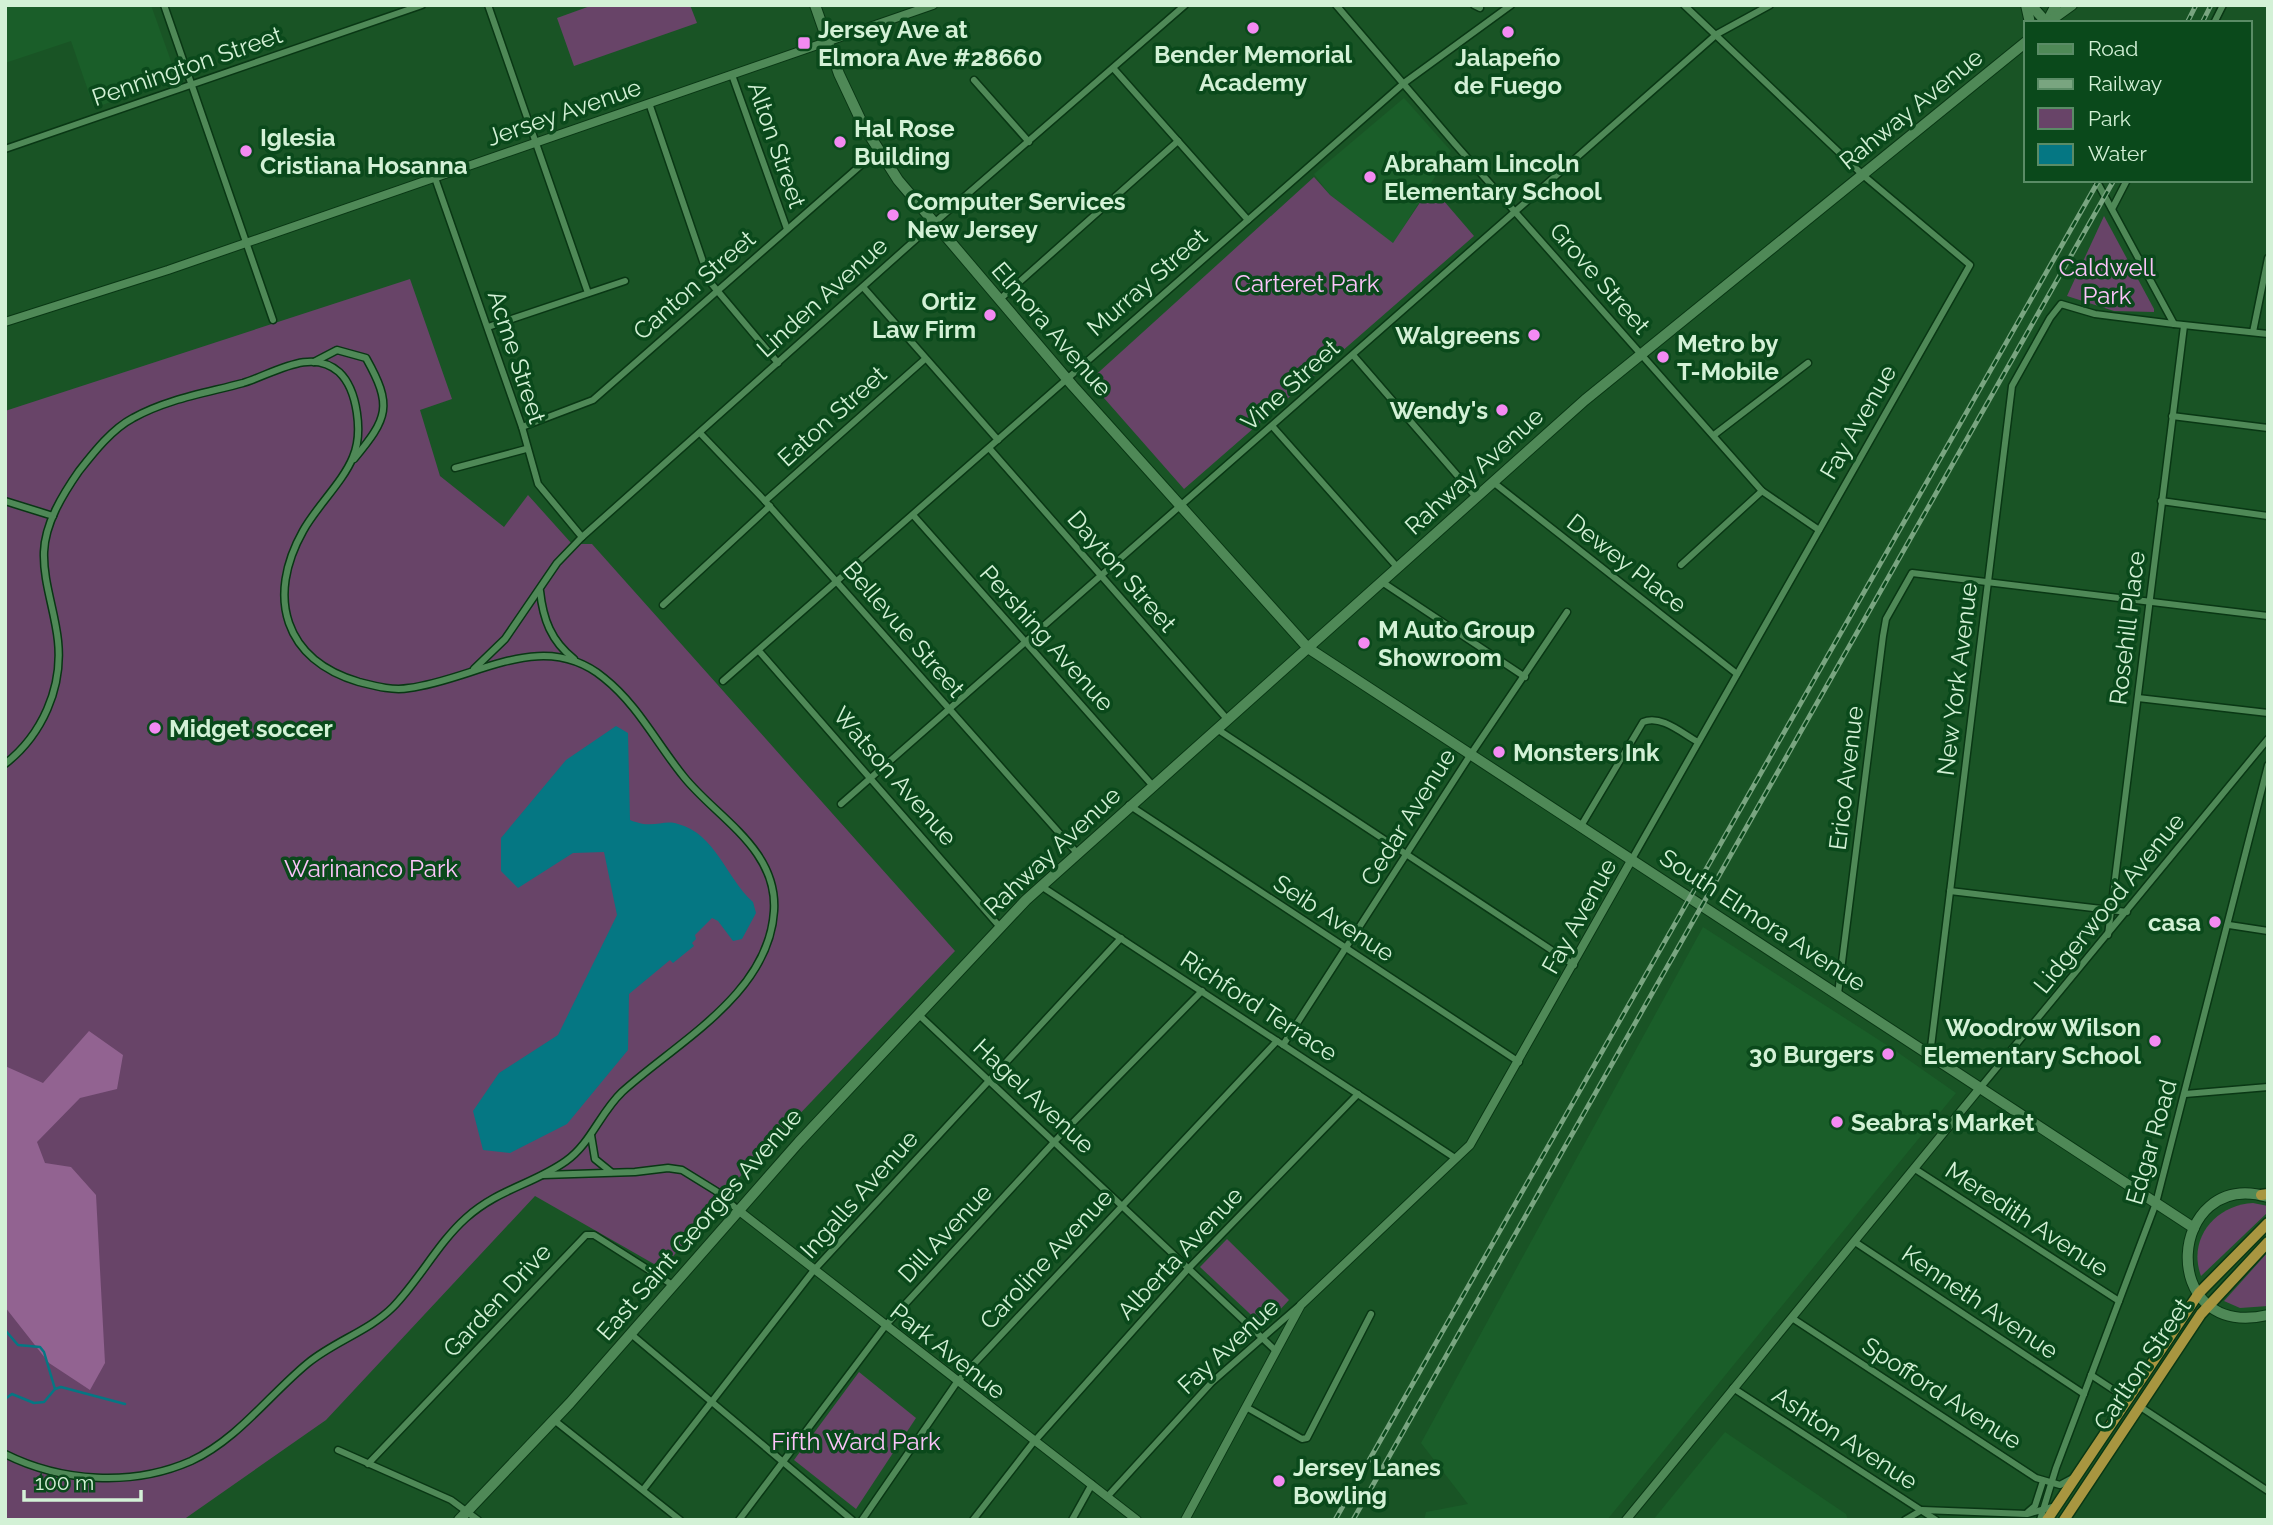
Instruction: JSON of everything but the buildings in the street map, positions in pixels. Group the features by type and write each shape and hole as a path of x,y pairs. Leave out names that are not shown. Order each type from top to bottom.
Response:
{"highway":[{"name":"Carlton Street","path":"2045,1514 2056,1506 2199,1293 2268,1223"},
{"name":"Carlton Street","path":"2064,1520 2209,1303 2268,1242"}],"main road":[{"name":"Elmora Avenue","path":"815,5 844,84 877,150 933,224 1181,508 1308,648"},
{"path":"2031,5 2045,21"},
{"path":"2048,21 2056,5"},
{"path":"2050,21 2072,5"},
{"name":"Rahway Avenue","path":"971,957 1041,886 1129,805 1493,482 1640,355 2024,45"},
{"name":"South Elmora Avenue","path":"1308,648 2194,1228"},
{"name":"East Saint Georges Avenue","path":"462,1516 554,1420 631,1334 671,1284 971,957"},
{"path":"2266,1195 2245,1194 2224,1199 2209,1209 2187,1241 2185,1258 2189,1278 2209,1303 2231,1314 2252,1317 2268,1315"}],"street":[{"path":"164,5 273,320"},
{"name":"Pennington Street","path":"5,149 422,5"},
{"path":"488,5 588,293"},
{"name":"Jersey Avenue","path":"5,322 169,269 933,5"},
{"name":"Linden Avenue","path":"473,670 505,639 557,563 582,537 933,224 1185,5"},
{"name":"Grove Street","path":"1336,5 1762,491 1819,530"},
{"name":"Murray Street","path":"723,681 1404,83 1511,5"},
{"path":"1684,5 1864,176"},
{"name":"Vine Street","path":"841,804 1181,508 1717,34 1770,5"},
{"path":"2215,21 2223,5"},
{"path":"1114,69 1248,220"},
{"name":"Alton Street","path":"732,75 787,229"},
{"path":"974,80 1029,142"},
{"path":"649,103 703,262 716,291 778,363"},
{"path":"999,301 1178,141"},
{"name":"Canton Street","path":"522,427 593,400 877,150"},
{"name":"Fay Avenue","path":"1107,1497 1212,1382 1301,1305 1470,1145 1519,1062 1970,265 1864,176"},
{"name":"Acme Street","path":"435,178 522,427 538,484 582,537"},
{"path":"2097,182 2174,324 2268,334"},
{"path":"2112,209 2126,182"},
{"path":"2253,332 2268,258"},
{"path":"488,327 625,281"},
{"path":"863,286 998,440"},
{"name":"New York Avenue","path":"1930,1055 2012,386 2050,317 2057,307 2067,303 2095,314 2174,324"},
{"name":"Rosehill Place","path":"2108,935 2184,326"},
{"path":"5,764 35,733 51,703 58,674 58,644 44,552 52,516 95,450 129,419 173,401 250,381 294,363 314,362 337,350 366,358 382,386 384,413 372,438 352,460 301,534 286,565 284,604 287,621 296,639 320,665 355,681 395,690 415,688 514,658 535,656 576,660"},
{"path":"1353,355 1476,497"},
{"name":"Eaton Street","path":"663,605 767,504 925,359"},
{"path":"314,362 339,373 350,390 357,420 357,440 352,460"},
{"path":"1714,435 1808,363"},
{"path":"2172,416 2268,428"},
{"path":"1273,427 1398,568"},
{"name":"Bellevue Street","path":"700,433 767,504 1077,853"},
{"name":"Dayton Street","path":"989,448 1227,719"},
{"path":"455,468 526,449"},
{"name":"Dewey Place","path":"1493,482 1737,674"},
{"path":"1681,565 1762,491"},
{"path":"5,501 52,516"},
{"path":"2161,501 2268,516"},
{"name":"Pershing Avenue","path":"913,515 1153,786"},
{"name":"Erico Avenue","path":"1838,995 1886,619 1912,573 1989,582"},
{"path":"1382,582 1525,677"},
{"path":"1989,582 2268,616"},
{"path":"5,1454 31,1467 72,1478 149,1473 187,1462 220,1444 310,1361 382,1317 397,1303 462,1221 511,1186 541,1175 571,1157 624,1091 703,1026 736,994 768,942 774,914 771,886 753,848 687,781 628,699 599,673 560,647 543,616 540,591"},
{"name":"Cedar Avenue","path":"1283,1045 1471,754 1567,612"},
{"name":"Watson Avenue","path":"759,651 1000,927"},
{"path":"2138,698 2268,713"},
{"path":"1581,826 1643,722 1650,719 1664,722 1698,742"},
{"path":"1217,729 1574,965"},
{"name":"Lidgerwood Avenue","path":"1626,1520 2268,739"},
{"name":"Edgar Road","path":"2040,1520 2045,1514 2047,1482 2084,1394 2156,1203 2268,765"},
{"name":"Seib Avenue","path":"1129,805 1519,1062"},
{"name":"Richford Terrace","path":"1041,886 1455,1158"},
{"path":"1951,891 2127,912"},
{"path":"2229,925 2268,931"},
{"name":"Ingalls Avenue","path":"643,1490 814,1270 1121,938"},
{"name":"Dill Avenue","path":"739,1520 885,1326 1055,1141 1202,992"},
{"name":"Hagel Avenue","path":"918,1014 1276,1351"},
{"name":"Caroline Avenue","path":"862,1520 957,1382 1277,1041"},
{"path":"2185,1094 2268,1087"},
{"name":"Alberta Avenue","path":"973,1520 1034,1442 1188,1269 1358,1094"},
{"path":"591,1134 595,1158 613,1173"},
{"path":"541,1175 668,1168 682,1170 716,1191 738,1210"},
{"name":"Meredith Avenue","path":"1915,1168 2119,1301"},
{"name":"Park Avenue","path":"738,1210 1137,1520"},
{"name":"Garden Drive","path":"368,1464 586,1235 594,1235 671,1284"},
{"name":"Kenneth Avenue","path":"1854,1242 2084,1394"},
{"path":"1185,1520 1301,1305"},
{"path":"1246,1407 1302,1439 1307,1438 1371,1314"},
{"name":"Spofford Avenue","path":"1793,1318 2047,1482"},
{"path":"631,1334 852,1520"},
{"path":"2091,1375 2126,1398"},
{"name":"Ashton Avenue","path":"1733,1388 1936,1520"},
{"path":"2139,1406 2268,1491"},
{"path":"554,1420 680,1520"},
{"path":"338,1450 451,1500 462,1516 478,1520"},
{"path":"2028,1517 2047,1482 2060,1485 2074,1478"},
{"path":"1072,1520 1092,1484"},
{"path":"1905,1520 1922,1510 2028,1517 2045,1514"}],"shaded area":[{"path":"5,5 151,5 177,78 94,108 71,41 5,63"},
{"path":"1404,98 1451,151 1393,244 1330,195 1314,174"},
{"path":"1703,927 1893,1049 1956,1093 1607,1520 1424,1520 1426,1512 1468,1504 1421,1443"},
{"path":"89,1031 123,1055 117,1089 80,1098 37,1142 45,1163 71,1167 96,1195 105,1363 90,1390 49,1363 5,1307 5,1066 43,1083"},
{"path":"1725,1432 1846,1514 1848,1520 1653,1520"}],"green space":[{"path":"593,5 690,5 697,23 574,66 557,18"},
{"name":"Carteret Park","path":"1314,177 1330,195 1393,243 1431,186 1474,236 1184,489 1089,381"},
{"name":"Caldwell Park","path":"2104,216 2154,312 2114,311 2067,296"},
{"name":"Warinanco Park","path":"410,279 452,399 420,410 440,476 504,527 528,495 572,544 592,544 955,951 731,1186 665,1266 661,1268 535,1196 326,1420 183,1520 5,1520 5,411"},
{"path":"2253,1203 2268,1206 2268,1212 2201,1276 2198,1249 2208,1226 2227,1210"},
{"path":"1227,1239 1289,1300 1264,1327 1200,1267"},
{"path":"2268,1252 2268,1306 2240,1308 2224,1301"},
{"name":"Fifth Ward Park","path":"859,1372 916,1418 856,1509 794,1460"}],"water":[{"path":"616,726 628,733 630,820 645,824 678,824 702,837 753,902 756,913 742,939 733,941 718,921 712,918 695,935 696,939 692,943 694,946 673,963 670,960 629,994 628,1050 567,1124 510,1153 483,1150 473,1111 499,1073 558,1035 617,915 604,852 573,853 518,888 501,871 501,838 566,760"}],"waterway":[{"path":"5,1330 18,1345 40,1347 55,1389"},
{"path":"5,1399 12,1394 34,1403 44,1402 55,1389 61,1387 125,1404"}],"railway":[{"path":"2188,21 2196,5"},
{"path":"2203,21 2211,5"},
{"path":"1335,1520 2098,182"},
{"path":"1353,1520 2113,182"}],"place":[{"name":"Bender Memorial Academy","path":"1253,28"},
{"name":"Jalapeño de Fuego","path":"1508,32"},
{"name":"Jersey Ave at Elmora Ave #28660","path":"804,43"},
{"name":"Hal Rose Building","path":"840,142"},
{"name":"Iglesia Cristiana Hosanna","path":"246,151"},
{"name":"Abraham Lincoln Elementary School","path":"1370,177"},
{"name":"Computer Services New Jersey","path":"893,215"},
{"name":"Ortiz Law Firm","path":"990,315"},
{"name":"Walgreens","path":"1534,335"},
{"name":"Metro by T-Mobile","path":"1663,357"},
{"name":"Wendy's","path":"1502,410"},
{"name":"M Auto Group Showroom","path":"1364,643"},
{"name":"Midget soccer","path":"155,728"},
{"name":"Monsters Ink","path":"1499,752"},
{"name":"casa","path":"2215,922"},
{"name":"Woodrow Wilson Elementary School","path":"2155,1041"},
{"name":"30 Burgers","path":"1888,1054"},
{"name":"Seabra's Market","path":"1837,1122"},
{"name":"Jersey Lanes Bowling","path":"1279,1481"}]}
